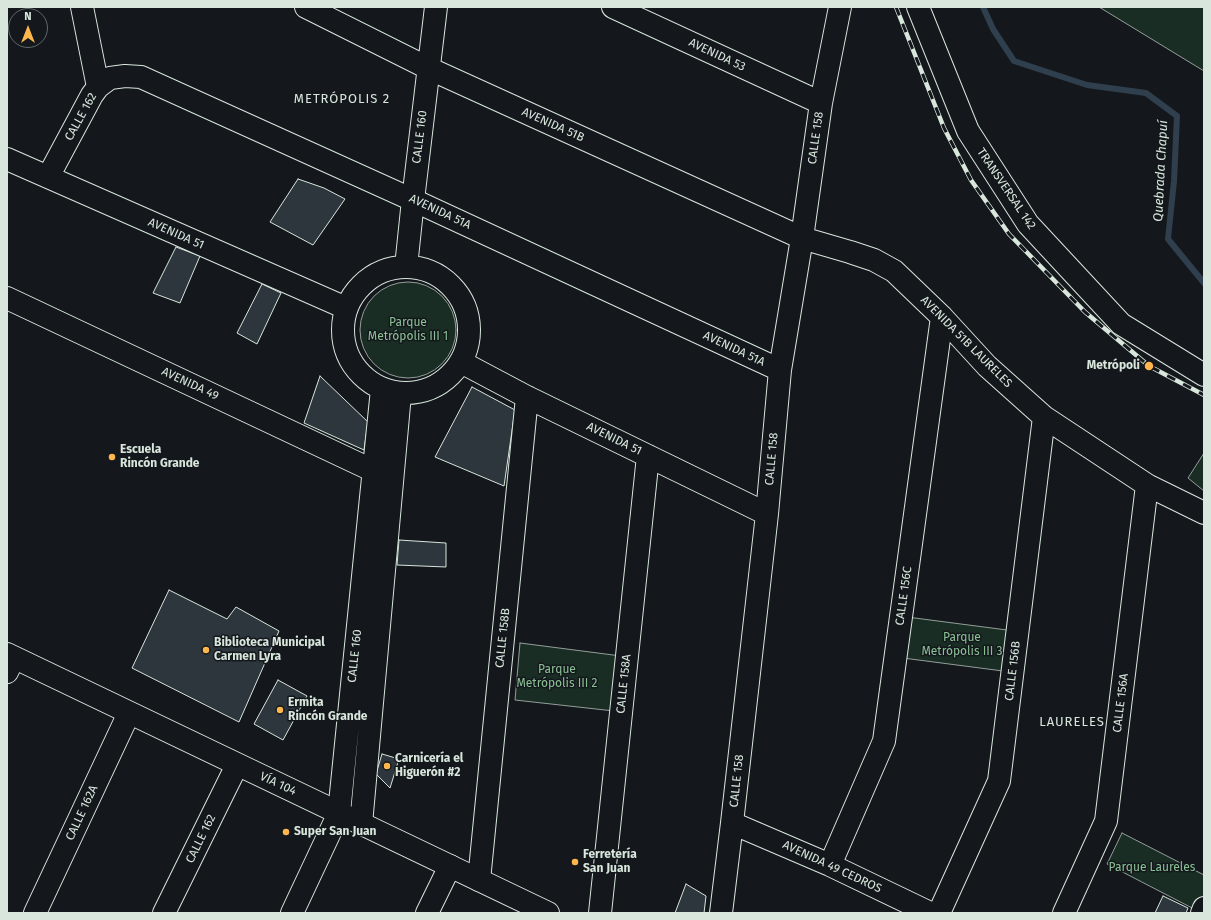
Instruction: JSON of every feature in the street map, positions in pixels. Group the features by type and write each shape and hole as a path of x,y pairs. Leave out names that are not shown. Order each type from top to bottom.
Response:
{"street":[{"name":"CALLE 162","path":"48,178 92,94 98,87 82,7"},
{"name":"AVENIDA 51B","path":"306,7 428,68 802,238"},
{"name":"CALLE 160","path":"406,267 436,7"},
{"name":"AVENIDA 53","path":"613,7 821,103"},
{"name":"CALLE 158","path":"721,913 767,514 780,370 802,238 821,103 840,7"},
{"name":"TRANSVERSAL 142","path":"918,7 968,131 1028,224 1121,324 1204,374"},
{"name":"AVENIDA 51A","path":"98,87 110,78 125,76 141,77 413,200 780,370"},
{"name":"AVENIDA 51","path":"7,159 346,308"},
{"name":"AVENIDA 51B LAURELES","path":"802,238 874,260 894,271 942,317 987,366 1044,416 1147,485 1204,514"},
{"path":"406,267 425,270 442,278 456,291 466,307 470,326 468,344 461,362 450,376 435,387 418,393 391,392 368,381 356,370 348,356 343,340 342,324 346,308 356,291 370,278 387,270 406,267"},
{"name":"AVENIDA 49","path":"7,298 374,471"},
{"name":"CALLE 156C","path":"830,865 884,741 942,317"},
{"name":"AVENIDA 51","path":"461,362 527,397 767,514"},
{"name":"CALLE 160","path":"292,913 339,813 374,471 391,392"},
{"name":"CALLE 160","path":"361,824 391,392"},
{"name":"CALLE 158B","path":"478,880 527,397"},
{"name":"CALLE 156B","path":"939,913 999,781 1044,416"},
{"name":"CALLE 158A","path":"600,913 648,456"},
{"name":"CALLE 156A","path":"1064,913 1106,821 1147,485"},
{"name":"VÍA 104","path":"9,661 129,713 548,913"},
{"name":"CALLE 162A","path":"35,913 129,713"},
{"name":"CALLE 162","path":"164,913 237,764"},
{"name":"AVENIDA 49 CEDROS","path":"732,822 830,865 930,913"},
{"path":"427,913 450,866"},
{"path":"1202,913 1204,908"}],"green space":[{"path":"1099,7 1204,7 1204,71"},
{"name":"Parque Metrópolis III 1","path":"408,282 426,286 435,290 442,296 448,303 452,312 456,330 452,348 448,357 442,364 435,370 426,374 408,378 390,374 381,370 374,364 368,357 364,348 360,330 364,312 368,303 374,296 381,290 390,286"},
{"path":"1204,453 1204,491 1188,478"},
{"name":"Parque Metrópolis III 3","path":"907,617 1007,630 1003,671 903,658"},
{"name":"Parque Metrópolis III 2","path":"520,643 621,656 614,711 515,700"},
{"name":"Parque Laureles","path":"1122,833 1204,875 1204,895 1196,910 1107,864"}],"building":[{"path":"298,179 324,188 345,199 313,245 270,222"},
{"path":"176,247 200,256 180,303 153,293"},
{"path":"262,284 281,293 257,344 237,333"},
{"path":"320,376 368,422 364,450 304,423"},
{"path":"472,387 515,410 504,486 435,457"},
{"path":"399,540 446,543 446,567 397,565"},
{"name":"Biblioteca Municipal Carmen Lyra","path":"169,590 227,619 236,607 279,631 239,722 132,668"},
{"name":"Ermita Rincón Grande","path":"278,680 307,696 283,740 254,724"},
{"name":"Carnicería el Higuerón #2","path":"382,754 399,759 390,788 376,774"},
{"path":"686,884 706,896 704,913 675,913"},
{"path":"1163,896 1188,908 1186,913 1155,913"}],"waterway":[{"name":"Quebrada Chapuí","path":"983,7 993,29 1014,61 1087,85 1146,93 1177,116 1174,181 1168,239 1204,283"}],"railway":[{"path":"896,7 944,128 971,180 1009,234 1085,312 1149,366 1204,395"}],"place":[{"name":"Metrópoli","path":"1149,366"},
{"name":"Escuela Rincón Grande","path":"112,457"},
{"name":"Biblioteca Municipal Carmen Lyra","path":"206,650"},
{"name":"Ermita Rincón Grande","path":"280,710"},
{"name":"Carnicería el Higuerón #2","path":"387,766"},
{"name":"Super San Juan","path":"286,832"},
{"name":"Ferretería San Juan","path":"575,862"}],"district":[{"name":"METRÓPOLIS 2","path":"342,99"},
{"name":"LAURELES","path":"1072,722"}]}
